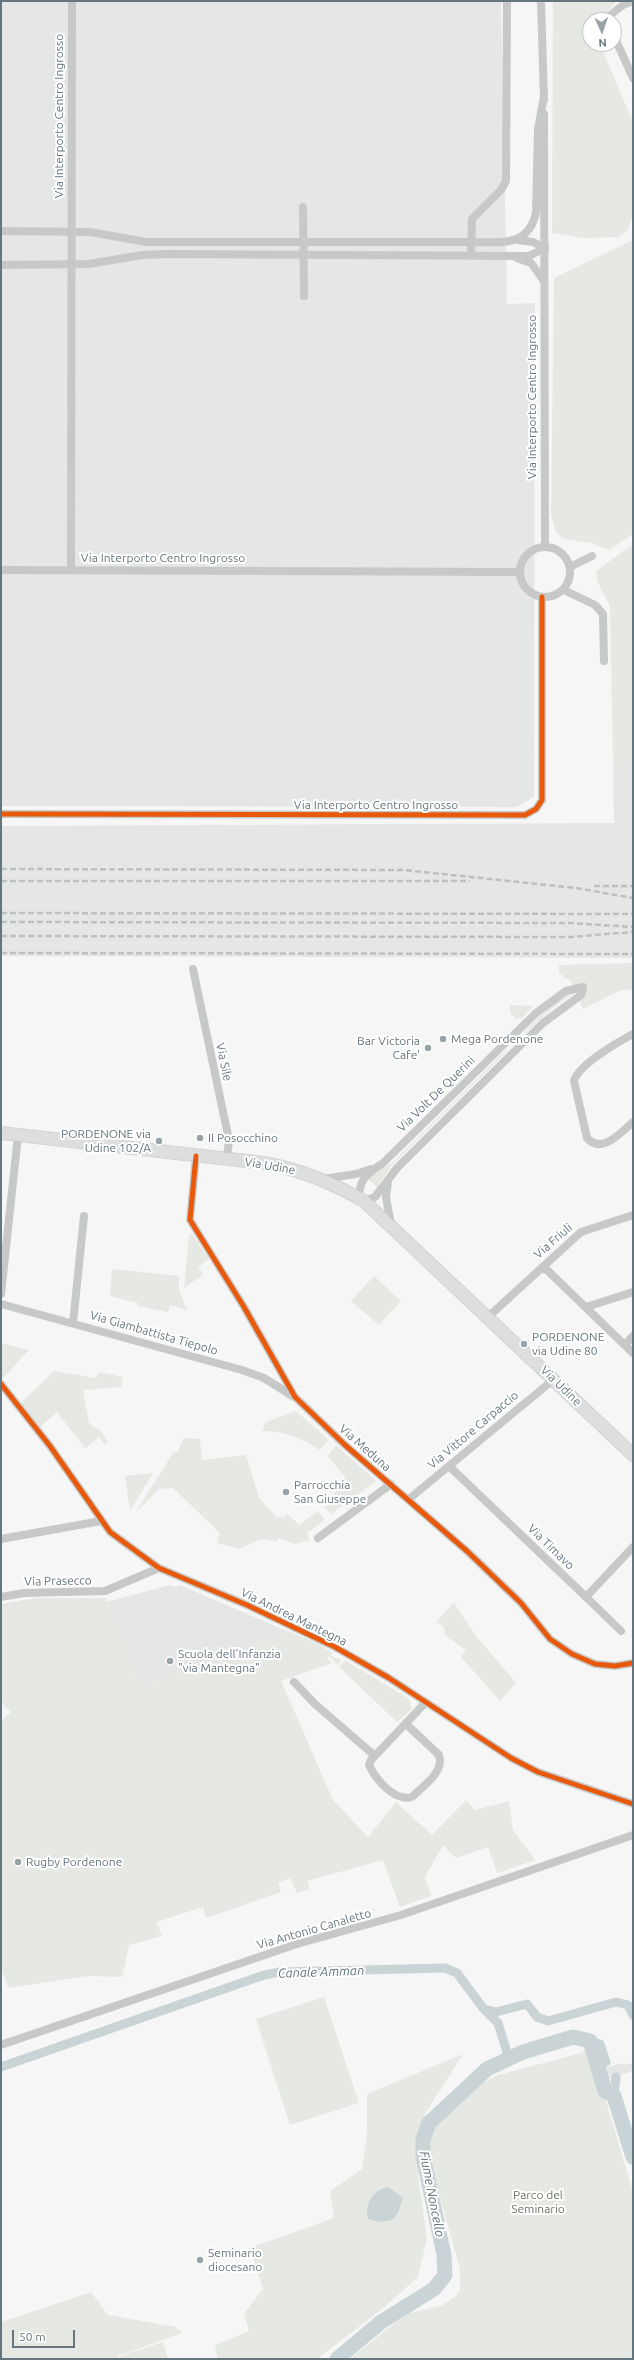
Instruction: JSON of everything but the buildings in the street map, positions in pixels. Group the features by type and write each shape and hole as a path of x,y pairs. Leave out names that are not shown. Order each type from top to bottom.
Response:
{"main road":[{"name":"Via Udine","path":"1,1133 292,1168 323,1179 362,1199 633,1455"}],"street":[{"name":"Via Interporto Centro Ingrosso","path":"71,570 72,1"},
{"path":"470,255 472,219 501,190 506,181 507,1"},
{"name":"Via Interporto Centro Ingrosso","path":"541,1 544,96 545,546"},
{"path":"615,12 624,5 633,1"},
{"path":"621,52 633,78"},
{"name":"Via Interporto Centro Ingrosso","path":"517,240 533,225 536,212 538,129 544,96"},
{"path":"304,206 304,296"},
{"path":"1,231 90,232 146,242 304,243 470,242 517,240 533,242 545,248"},
{"path":"1,265 72,266 142,255 529,256 545,248"},
{"path":"513,256 531,263 544,281"},
{"path":"545,546 562,552 570,567 570,579 564,590 557,594 542,597 527,589 519,572 524,558 530,552 545,546"},
{"path":"570,567 592,556"},
{"name":"Via Interporto Centro Ingrosso","path":"1,570 519,572"},
{"path":"564,590 595,605 603,614 604,662"},
{"name":"Via Interporto Centro Ingrosso","path":"1,814 525,815 536,809 542,800 542,597"},
{"name":"Via Sile","path":"193,970 229,1140 227,1159"},
{"name":"Via Volt De Querini","path":"584,986 581,995 543,1023 515,1050 390,1175 375,1197 362,1199 362,1182 366,1174 375,1168 536,1013 566,991 584,986"},
{"path":"633,1034 606,1050 578,1072 574,1081 587,1138 590,1142 598,1145 608,1142 633,1122"},
{"path":"507,1042 515,1050"},
{"path":"1,1294 18,1135"},
{"name":"Via Meduna","path":"196,1156 190,1220 244,1307 295,1397 345,1445 409,1499 521,1603 550,1639 572,1654 594,1664 616,1666 633,1663"},
{"name":"Via Volt De Querini","path":"323,1179 356,1174 375,1168"},
{"path":"390,1175 386,1197 391,1226"},
{"name":"Via Friuli","path":"488,1317 581,1232 633,1215"},
{"path":"73,1323 84,1216"},
{"path":"543,1268 547,1270 633,1353"},
{"path":"586,1307 633,1292"},
{"name":"Via Giambattista Tiepolo","path":"1,1304 242,1370 264,1378 295,1397"},
{"path":"625,1345 633,1336"},
{"name":"Via Vittore Carpaccio","path":"409,1499 553,1380"},
{"name":"Via Andrea Mantegna","path":"1,1384 50,1446 102,1521 116,1537 159,1568 247,1605 335,1646 426,1702 511,1758 538,1772 633,1804"},
{"name":"Via Timavo","path":"449,1466 621,1631"},
{"path":"318,1538 391,1484"},
{"path":"1,1539 102,1521"},
{"path":"586,1597 633,1547"},
{"name":"Via Prasecco","path":"1,1597 24,1593 105,1591 159,1568"},
{"path":"294,1682 315,1704 375,1756"},
{"path":"406,1724 439,1755 440,1766 438,1771 412,1797 398,1797 372,1773 369,1765 375,1756 426,1702"},
{"name":"Via Antonio Canaletto","path":"1,2045 303,1942 401,1915 633,1835"}],"shaded area":[{"path":"1,1 501,1 507,304 535,303 534,797 516,807 1,806"},
{"path":"613,764 633,765 633,958 1,956 1,826 614,823"},
{"name":"Scuola dell’Infanzia \"via Mantegna\"","path":"170,1585 174,1587 180,1585 282,1629 280,1634 140,1688 106,1602"},
{"path":"617,1999 627,2000 633,2004 633,2025 629,2011 620,2005 547,2025 535,2019 530,2011 536,2009 543,2017 549,2018"},
{"path":"622,2063 623,2065 633,2063 633,2071 607,2080 604,2068"},
{"path":"388,2187 403,2198 398,2213 392,2220 379,2222 368,2219 367,2208 371,2198 378,2191"}],"green space":[{"path":"553,1 617,1 607,12 582,12 582,52 603,52 633,122 633,213 628,230 619,237 583,238 552,233"},
{"path":"633,240 633,534 609,550 591,543 563,539 556,532 551,515 554,278"},
{"path":"633,544 633,765 613,764 610,606 597,581 596,571"},
{"path":"633,963 633,989 619,991 583,1009 571,982 559,973 559,965"},
{"path":"573,993 574,994 554,1007 525,1033 524,1032 553,1005"},
{"path":"509,1005 533,1006 522,1018 516,1019 511,1014"},
{"path":"506,1050 507,1051 391,1166 377,1187 367,1178 392,1163"},
{"path":"191,1233 209,1259 198,1267 203,1275 184,1288 189,1236"},
{"path":"112,1269 179,1276 179,1290 187,1310 170,1305 168,1312 138,1306 138,1303 110,1296"},
{"path":"374,1276 401,1301 379,1325 351,1301"},
{"path":"1,1343 29,1350 2,1379 1,1377"},
{"path":"54,1371 96,1378 99,1372 123,1377 121,1387 83,1390 89,1423 103,1433 108,1444 105,1445 99,1437 85,1448 57,1412 40,1427 21,1403"},
{"path":"296,1411 329,1440 320,1450 292,1436 278,1432 262,1431 266,1422"},
{"path":"184,1438 200,1439 202,1460 246,1455 259,1498 277,1517 285,1516 287,1513 299,1525 318,1511 325,1520 307,1533 310,1540 295,1544 278,1538 277,1542 260,1539 240,1549 217,1543 220,1533 173,1488 159,1489 135,1513 173,1453 178,1451"},
{"path":"336,1445 376,1481 331,1514 325,1508 345,1477 328,1456"},
{"path":"153,1473 130,1511 125,1476"},
{"path":"35,1598 106,1598 140,1688 280,1634 282,1629 320,1644 333,1654 331,1656 342,1660 337,1665 329,1656 327,1658 332,1663 281,1681 333,1800 368,1837 396,1802 432,1835 466,1800 475,1810 509,1801 513,1830 535,1860 497,1873 488,1847 456,1858 443,1845 425,1877 431,1896 400,1907 383,1860 307,1881 310,1889 297,1893 290,1878 278,1883 281,1892 206,1918 203,1907 156,1922 162,1936 129,1945 122,1977 89,1976 8,1988 1,1967 1,1721 11,1712 1,1702 1,1604"},
{"path":"454,1603 477,1637 516,1683 500,1701 461,1657 466,1650 446,1636 443,1626 436,1622"},
{"path":"345,1660 409,1699 412,1709 397,1722 339,1667"},
{"path":"324,1997 359,2103 290,2125 256,2019"},
{"name":"Parco del Seminario","path":"588,2051 592,2054 633,2192 633,2359 350,2359 409,2313 441,2306 456,2296 460,2290 460,2269 429,2159 427,2143 432,2128 447,2111 477,2086 495,2076"},
{"path":"463,2054 425,2114 418,2176 427,2238 418,2277 382,2309 317,2359 218,2359 215,2345 249,2331 244,2314 263,2289 250,2248 334,2218 330,2191 362,2169 367,2132 367,2094"},
{"path":"91,2292 108,2315 176,2327 182,2333 118,2356 119,2359 1,2359 1,2322"},
{"path":"163,2342 168,2359 121,2359 120,2356"}],"waterway":[{"name":"Canale Amman","path":"1,2067 264,1975 280,1972 445,1968 457,1973 483,2008 498,2023 509,2059"},
{"path":"484,2009 496,2012 527,2004 537,2017 548,2021 616,2002 628,2005 633,2015"},
{"name":"Fiume Noncello","path":"337,2359 381,2322 434,2289 445,2275 444,2255 423,2156 423,2139 429,2123 487,2069 523,2052 573,2037 590,2041 605,2091 614,2096 633,2157"},
{"path":"590,2041 600,2044 606,2062"},
{"path":"614,2096 616,2077"}],"railway":[{"path":"1,869 404,870 576,888 633,898"},
{"path":"1,881 470,881"},
{"path":"594,886 633,886"},
{"path":"1,913 633,914"},
{"path":"1,922 570,923 633,927"},
{"path":"1,936 570,937 633,932"},
{"path":"1,953 633,954"}],"cycle path":[{"path":"1,814 525,815 536,809 542,800 542,597"},
{"path":"196,1156 190,1220 244,1307 295,1397 345,1445 468,1552 521,1603 550,1639 572,1654 595,1664 615,1666 633,1663"},
{"path":"1,1384 50,1446 110,1532 159,1568 247,1605 335,1647 389,1678 511,1758 538,1772 633,1804"}],"place":[{"name":"Mega Pordenone","path":"443,1039"},
{"name":"Bar Victoria Cafe'","path":"428,1048"},
{"name":"Il Posocchino","path":"200,1138"},
{"name":"PORDENONE via Udine 102/A","path":"159,1141"},
{"name":"PORDENONE via Udine 80","path":"524,1344"},
{"name":"Parrocchia San Giuseppe","path":"286,1492"},
{"name":"Scuola dell’Infanzia \"via Mantegna\"","path":"170,1661"},
{"name":"Rugby Pordenone","path":"18,1862"},
{"name":"Seminario diocesano","path":"200,2260"}]}
